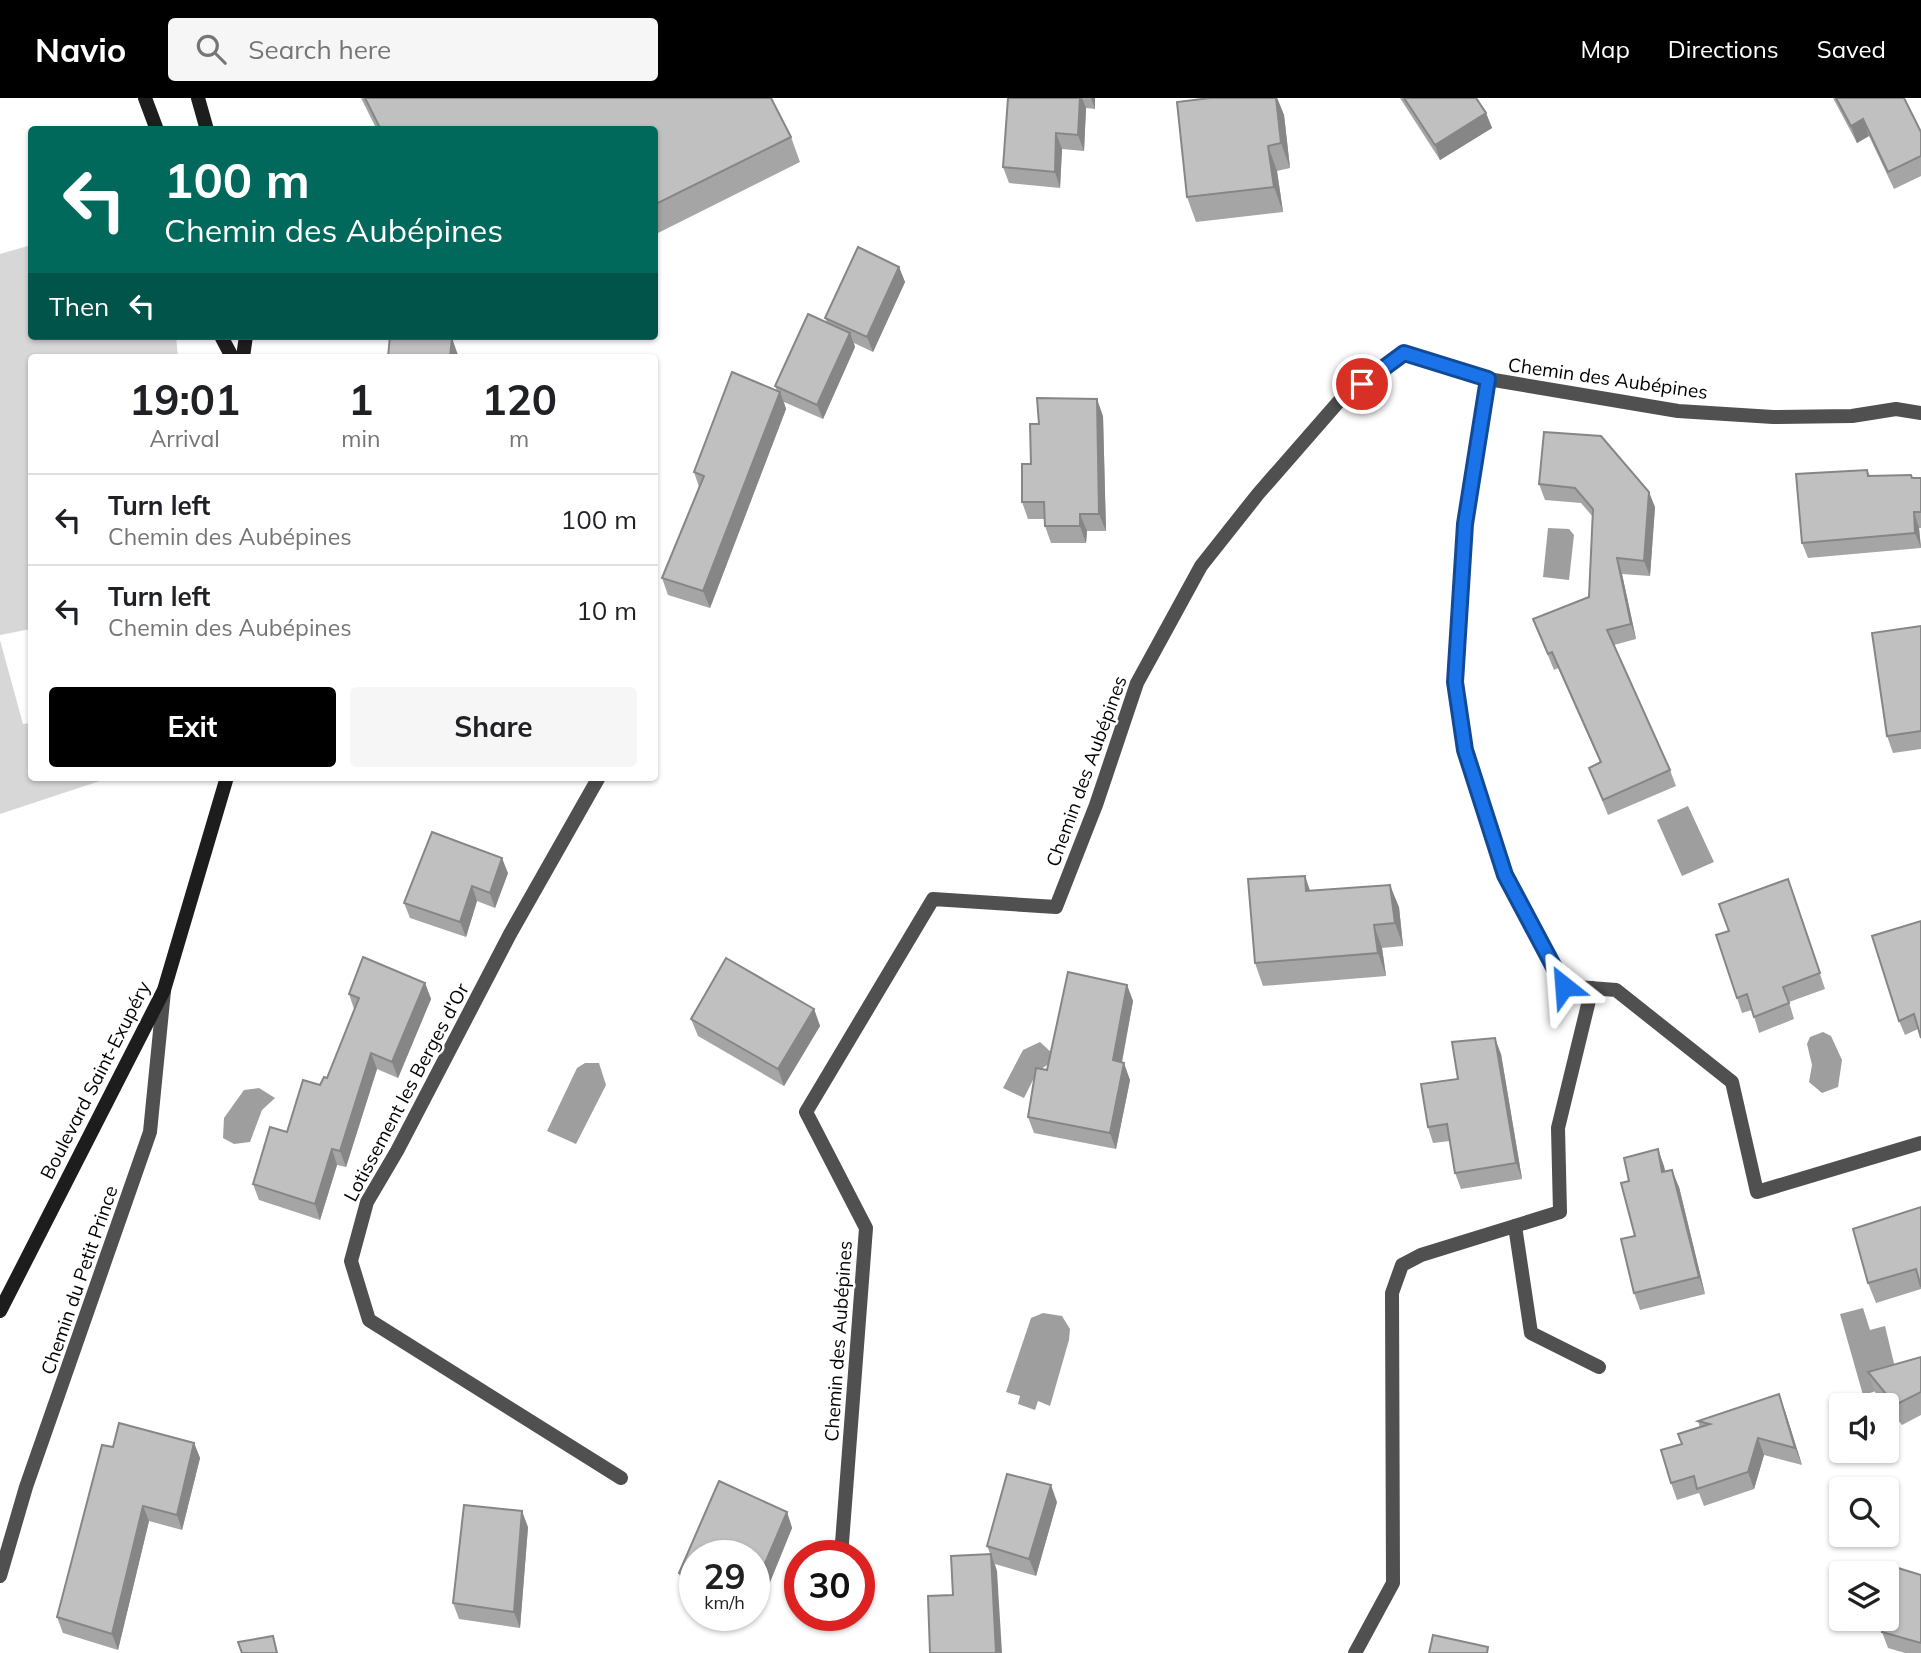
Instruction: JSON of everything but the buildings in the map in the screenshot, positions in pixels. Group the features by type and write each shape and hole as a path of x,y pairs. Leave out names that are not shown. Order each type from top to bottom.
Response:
{"main road":[{"path":"145,98 156,126"},
{"path":"198,98 206,126"},
{"name":"Boulevard Saint-Exupéry","path":"0,1311 164,990 226,781"}],"street":[{"name":"Chemin des Aubépines","path":"842,1540 866,1228 806,1112 933,899 1056,907 1096,805 1137,683 1201,566 1258,494 1341,399 1404,353 1488,379 1678,411 1773,417 1852,416 1896,409 1921,413"},
{"path":"1488,379 1465,524 1455,682 1465,750 1512,887 1564,986 1616,990 1732,1082 1756,1192 1921,1143"},
{"name":"Lotissement les Berges d'Or","path":"597,781 510,934 397,1152 367,1202 351,1261 369,1320 621,1478"},
{"path":"1356,1653 1392,1583 1392,1293 1395,1284 1402,1265 1421,1255 1560,1212 1558,1128 1592,988"},
{"name":"Chemin du Petit Prince","path":"0,1576 26,1487 150,1132 164,990"},
{"path":"1515,1226 1531,1332 1599,1367"}],"shaded area":[{"path":"28,246 28,340 176,340 178,354 28,354 28,630 0,635 0,254"},
{"path":"1548,528 1569,529 1574,535 1569,580 1543,577"},
{"path":"0,640 23,724 28,723 28,781 100,781 0,814"},
{"path":"1688,806 1714,862 1682,876 1657,820"},
{"path":"1823,1032 1831,1036 1842,1060 1838,1087 1822,1093 1809,1082 1812,1065 1807,1044 1810,1037"},
{"path":"1040,1042 1052,1053 1050,1063 1037,1072 1024,1098 1003,1088 1023,1050"},
{"path":"585,1063 599,1063 606,1085 576,1144 547,1131 577,1068"},
{"path":"259,1088 275,1098 262,1110 250,1142 234,1144 223,1138 224,1118 244,1090"},
{"path":"1863,1308 1870,1330 1885,1326 1899,1384 1862,1393 1840,1314"},
{"path":"1043,1313 1062,1316 1070,1329 1050,1406 1038,1401 1035,1410 1018,1404 1020,1396 1006,1392 1031,1318"}],"route":[{"path":"1362,384 1404,353 1488,379 1465,524 1455,682 1465,750 1505,875 1564,986"}]}
